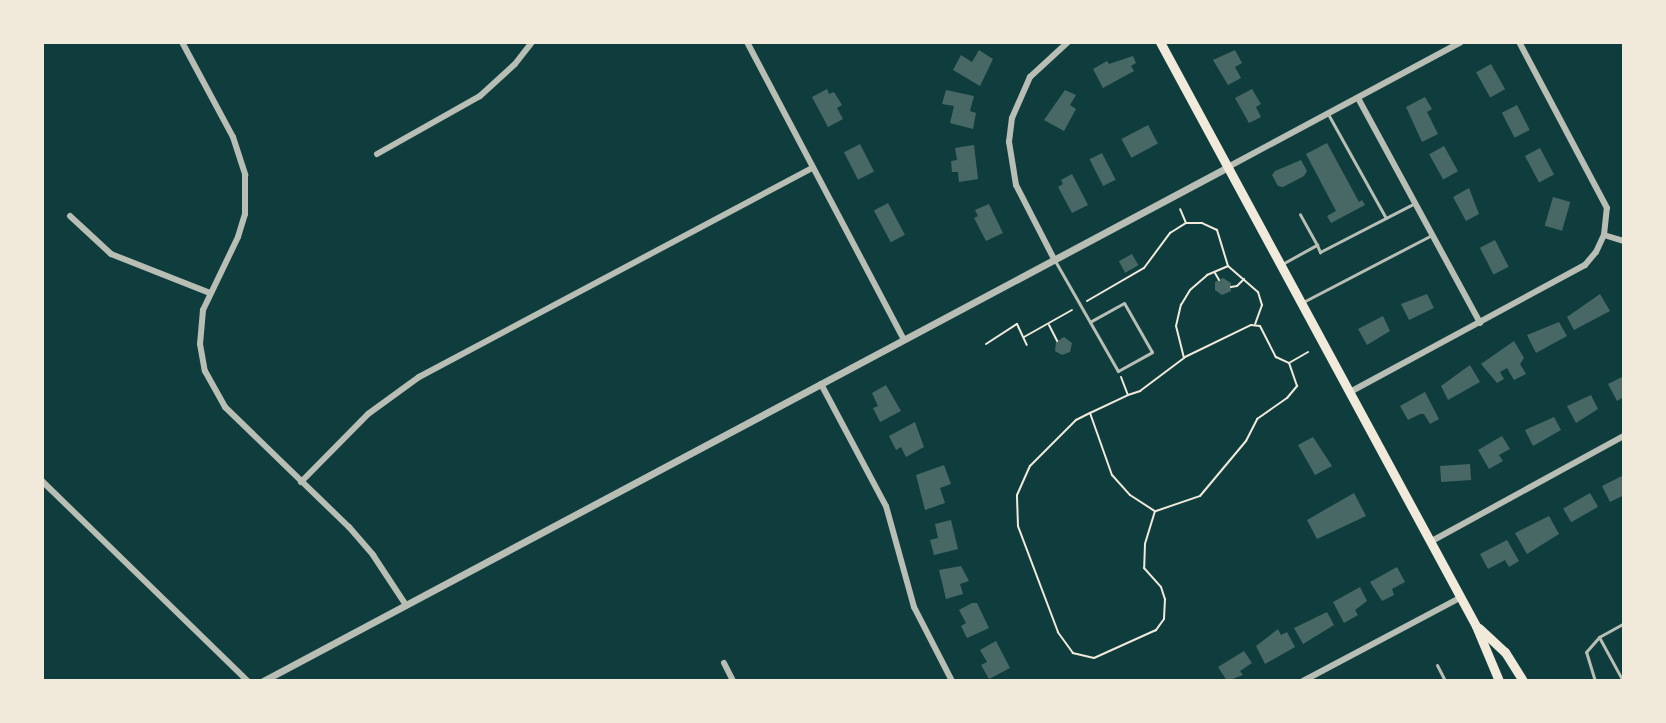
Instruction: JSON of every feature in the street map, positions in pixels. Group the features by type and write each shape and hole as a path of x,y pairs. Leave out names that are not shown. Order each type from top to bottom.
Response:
{"main road":[{"path":"1160,42 1476,626 1499,681"},
{"path":"1476,626 1505,652 1523,681"}],"street":[{"path":"182,42 233,137 245,175 245,214 210,293 200,330 205,371 225,407 373,555 406,605"},
{"path":"377,154 480,96 515,64 532,42"},
{"path":"747,42 904,340"},
{"path":"1054,259 1016,185 1009,142 1012,118 1030,77 1068,42"},
{"path":"1443,42 1447,50"},
{"path":"263,681 1461,42"},
{"path":"1350,392 1585,265 1596,252 1604,235 1607,208 1519,42"},
{"path":"1358,98 1480,323"},
{"path":"301,482 368,414 419,377 812,168"},
{"path":"70,216 111,254 210,293"},
{"path":"1604,235 1624,241"},
{"path":"821,384 886,506 914,607 952,681"},
{"path":"1430,542 1624,436"},
{"path":"42,481 248,681"},
{"path":"1303,681 1318,678 1460,598"},
{"path":"724,663 733,681"}],"lane":[{"path":"1328,114 1386,218"},
{"path":"1300,214 1320,252 1415,203"},
{"path":"1302,303 1432,235"},
{"path":"1281,265 1317,245"},
{"path":"1054,259 1090,322 1118,371 1152,352 1124,303 1090,322"},
{"path":"1595,681 1586,652 1599,637 1624,623"},
{"path":"1599,637 1623,681"},
{"path":"1437,665 1445,681"}],"path":[{"path":"1180,209 1186,223"},
{"path":"1127,271 1130,278 1144,268 1170,233 1186,223 1202,223 1217,230 1228,266 1258,292 1262,305 1255,325"},
{"path":"1184,358 1176,326 1181,305 1190,290 1214,272 1228,266"},
{"path":"1214,272 1219,280"},
{"path":"1231,287 1237,286 1244,278"},
{"path":"986,344 1017,324 1027,345"},
{"path":"1049,324 1057,341"},
{"path":"1090,413 1112,475 1130,495 1155,511 1179,506 1200,496 1246,441 1257,419 1287,398 1297,386 1289,363 1276,357 1260,326 1255,325 1184,358 1140,391 1128,395 1090,413 1076,420 1030,466 1017,495 1018,526 1058,632 1073,653 1094,658 1108,654 1156,630 1164,619 1165,599 1161,587 1144,568 1145,544 1155,511"},
{"path":"1289,363 1308,352"},
{"path":"1118,371 1128,395"}],"building":[{"path":"979,50 993,59 980,86 953,70 961,55 972,62"},
{"path":"1235,50 1242,63 1235,67 1241,78 1228,85 1213,60"},
{"path":"1133,56 1136,63 1131,66 1134,71 1103,88 1093,69 1107,61 1109,64"},
{"path":"1491,64 1505,89 1490,98 1476,72"},
{"path":"827,89 829,94 834,92 842,105 837,108 843,119 828,127 812,97"},
{"path":"1252,89 1261,104 1256,107 1261,117 1249,123 1235,98"},
{"path":"946,90 974,96 970,111 976,113 973,129 950,123 954,106 942,104"},
{"path":"1065,90 1076,95 1070,105 1076,109 1064,131 1044,120"},
{"path":"1425,97 1432,109 1427,112 1438,134 1422,142 1406,107"},
{"path":"1517,105 1530,130 1515,138 1502,113"},
{"path":"1148,125 1158,144 1131,158 1122,139"},
{"path":"1327,143 1359,202 1362,200 1365,205 1331,223 1327,216 1336,211 1306,154"},
{"path":"860,144 874,172 858,180 844,152"},
{"path":"974,145 978,179 959,182 958,172 952,172 951,161 957,160 955,148"},
{"path":"1444,146 1458,171 1443,180 1429,154"},
{"path":"1540,148 1554,174 1539,182 1525,156"},
{"path":"1102,153 1116,180 1103,186 1090,159"},
{"path":"1301,160 1307,171 1304,176 1283,187 1278,186 1272,175 1275,171"},
{"path":"1072,174 1088,205 1072,213 1058,187 1063,184 1061,180"},
{"path":"1469,188 1479,214 1466,221 1453,197"},
{"path":"1553,197 1570,202 1562,231 1545,226"},
{"path":"888,203 905,235 891,242 874,211"},
{"path":"989,204 1003,233 986,241 974,218 978,216 975,210"},
{"path":"1495,240 1509,267 1493,274 1480,248"},
{"path":"1132,254 1138,265 1125,273 1119,261"},
{"path":"1223,278 1231,283 1231,291 1222,295 1215,290 1215,282"},
{"path":"1427,294 1434,308 1409,320 1401,304"},
{"path":"1600,294 1610,311 1574,330 1567,317"},
{"path":"1383,316 1390,331 1367,345 1358,329"},
{"path":"1559,322 1567,336 1536,353 1527,335"},
{"path":"1064,337 1072,343 1070,352 1062,355 1055,351 1056,342"},
{"path":"1514,341 1524,358 1520,364 1526,374 1514,380 1507,368 1500,372 1504,379 1497,383 1481,364"},
{"path":"1470,365 1480,382 1448,400 1441,386"},
{"path":"1624,376 1624,397 1617,401 1608,384"},
{"path":"886,385 901,411 880,422 873,408 878,406 872,393"},
{"path":"1425,392 1439,419 1430,424 1424,414 1420,414 1408,420 1400,406"},
{"path":"1591,395 1598,409 1576,423 1567,406"},
{"path":"1554,417 1561,430 1533,446 1525,430"},
{"path":"915,422 924,447 906,457 901,447 896,450 889,436"},
{"path":"1502,436 1510,449 1499,455 1503,461 1489,469 1478,450"},
{"path":"1313,437 1332,466 1315,475 1298,445"},
{"path":"1470,464 1471,480 1441,482 1440,466"},
{"path":"944,465 951,484 940,488 945,503 925,510 916,475"},
{"path":"1624,475 1624,495 1610,502 1602,486"},
{"path":"1354,493 1366,516 1317,539 1307,520"},
{"path":"1590,493 1598,507 1571,522 1563,508"},
{"path":"1549,516 1559,534 1527,554 1515,533"},
{"path":"951,520 958,549 934,555 930,540 938,538 935,524"},
{"path":"1507,540 1519,561 1509,567 1505,560 1488,569 1480,554"},
{"path":"961,566 969,581 960,584 963,594 946,599 939,570"},
{"path":"1397,567 1405,582 1392,589 1394,595 1382,601 1370,582"},
{"path":"1360,587 1367,601 1355,610 1358,615 1344,623 1333,602"},
{"path":"977,603 989,628 967,638 961,626 966,623 959,610"},
{"path":"1327,612 1334,625 1303,644 1294,628"},
{"path":"1278,629 1281,635 1287,632 1295,647 1265,664 1256,646"},
{"path":"996,641 1010,668 989,679 981,665 987,662 980,650"},
{"path":"1244,651 1252,663 1240,671 1243,675 1227,681 1218,667"}]}
